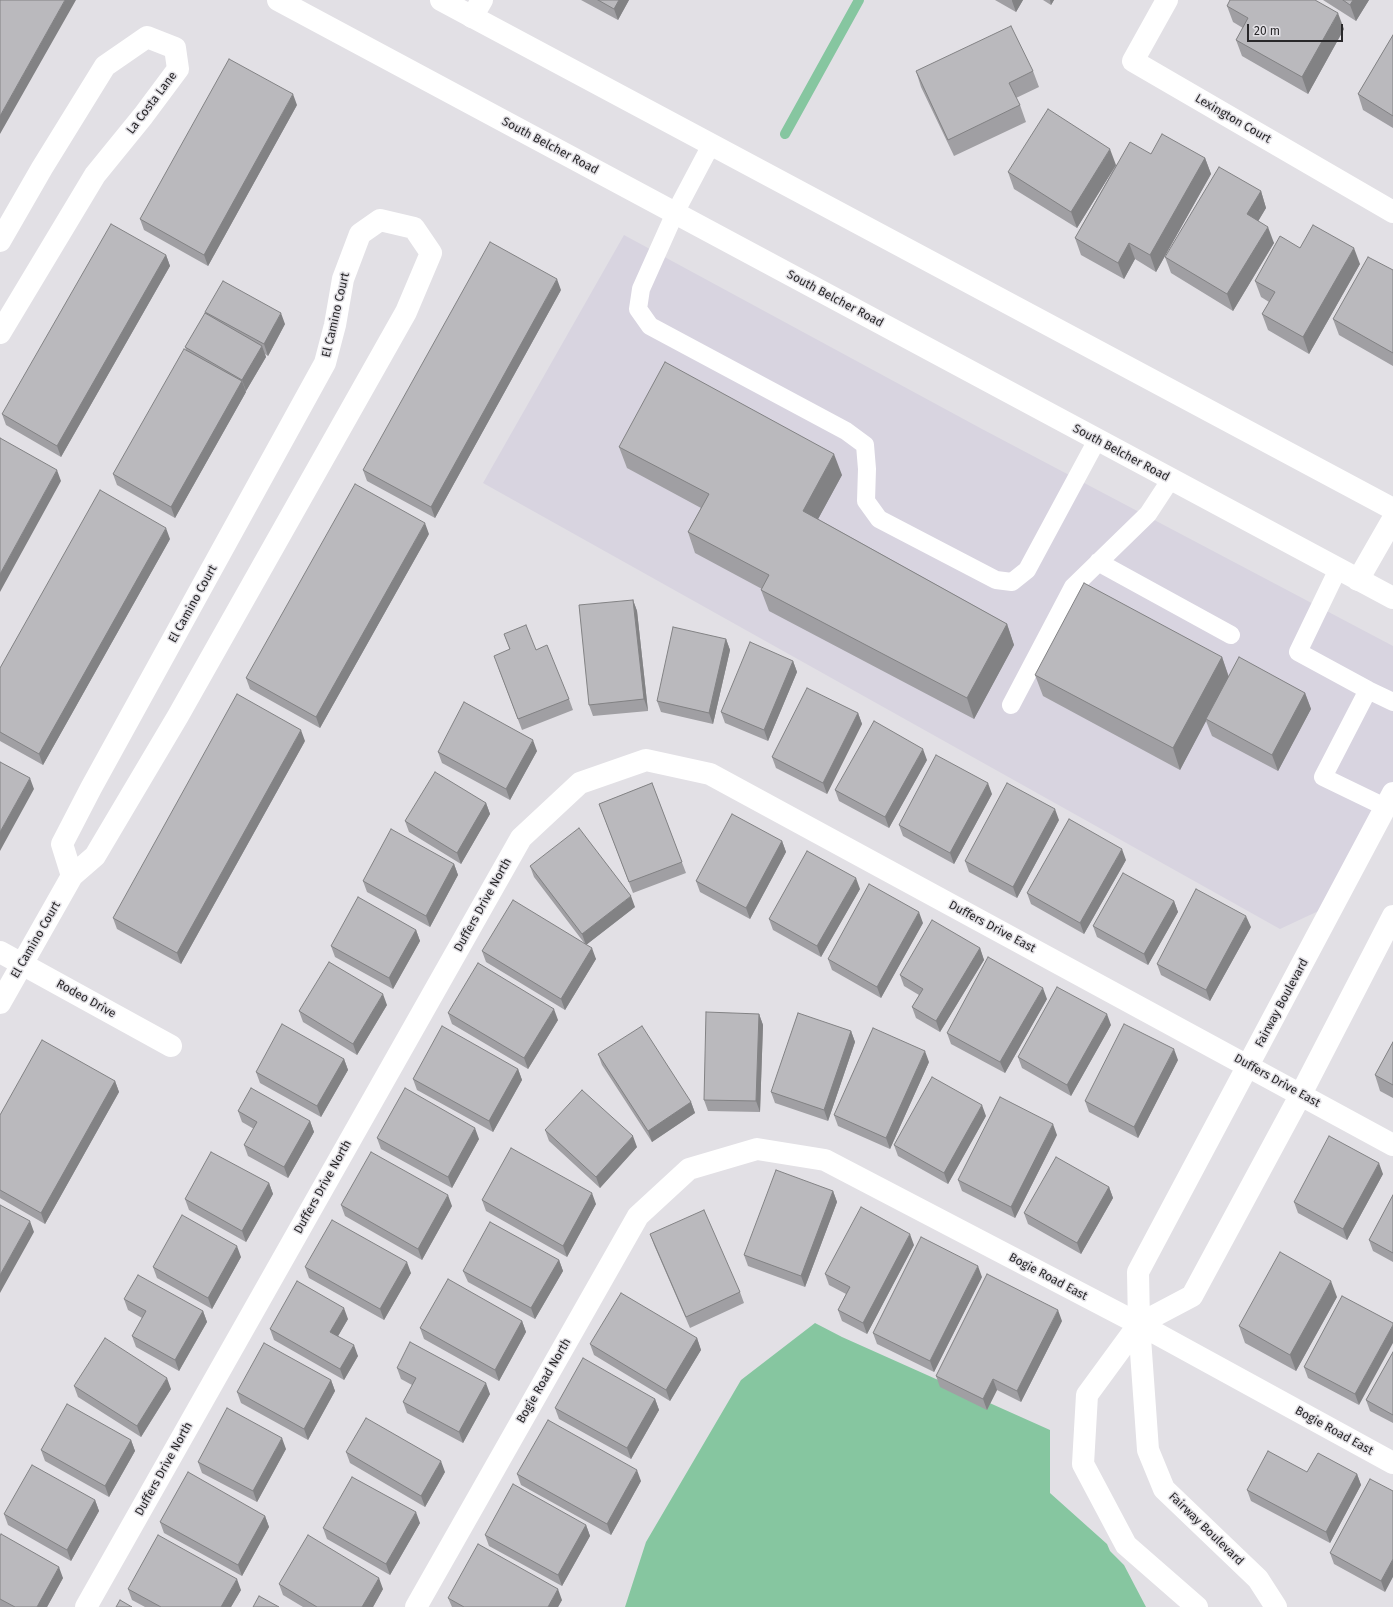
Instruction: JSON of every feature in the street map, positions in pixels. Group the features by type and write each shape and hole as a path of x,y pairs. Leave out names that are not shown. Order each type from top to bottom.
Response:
{"street":[{"name":"South Belcher Road","path":"278,0 1393,598"},
{"path":"440,0 477,8 711,145 1393,509"},
{"name":"Lexington Court","path":"1167,0 1133,61 1393,212"},
{"name":"La Costa Lane","path":"0,241 42,168 106,66 147,37 175,48 178,69 143,116 95,175 0,333"},
{"name":"El Camino Court","path":"0,1004 72,876 95,856 178,716 406,312 431,253 414,228 380,220 360,234 343,279 335,325 325,363 91,788 62,844 72,876"},
{"path":"1358,580 1393,519"},
{"name":"Duffers Drive East","path":"580,783 646,760 710,774 1393,1145"},
{"name":"Duffers Drive North","path":"86,1607 521,838 580,783"},
{"name":"Fairway Boulevard","path":"1276,1607 1258,1579 1164,1489 1148,1450 1139,1324 1138,1272 1390,804"},
{"path":"1197,1607 1126,1545 1083,1464 1087,1395 1139,1324 1192,1296 1301,1094 1393,916"},
{"name":"Rodeo Drive","path":"0,952 171,1046"},
{"name":"Bogie Road East","path":"689,1169 757,1149 824,1160 1139,1324 1393,1463"},
{"name":"Bogie Road North","path":"416,1607 638,1216 689,1169"}],"lane":[{"path":"711,145 675,213 641,289 638,310 650,326 846,431 865,445 867,469 866,501 879,519 996,580 1012,582 1027,570 1097,440"},
{"path":"1011,705 1073,587 1148,514 1170,479"},
{"path":"1098,562 1231,635"},
{"path":"1338,569 1298,652 1393,702"},
{"path":"1368,690 1323,776 1390,804"}],"shaded area":[{"path":"624,235 982,429 1393,646 1393,816 1342,900 1280,929 483,483"},
{"path":"815,1323 842,1337 1050,1430 1050,1493 1107,1544 1110,1551 1124,1565 1146,1607 625,1607 646,1542 741,1380"}],"building":[{"path":"0,0 65,0 0,116"},
{"path":"598,0 619,0 614,9"},
{"path":"1230,0 1315,0 1338,13 1302,77 1236,40 1248,18 1227,6"},
{"path":"1343,0 1353,0 1350,5"},
{"path":"1011,26 1033,71 1009,83 1020,105 948,140 916,71"},
{"path":"1393,35 1393,116 1358,94"},
{"path":"229,59 293,94 204,255 140,219"},
{"path":"1048,109 1110,149 1071,212 1008,172"},
{"path":"1162,134 1205,158 1150,255 1129,243 1118,263 1075,238 1130,142 1151,154"},
{"path":"1219,167 1261,191 1247,214 1268,227 1227,294 1165,257"},
{"path":"111,224 166,255 57,446 2,414"},
{"path":"1313,225 1354,248 1303,337 1262,314 1275,292 1255,281 1280,236 1300,248"},
{"path":"490,242 557,279 431,507 363,470"},
{"path":"1368,257 1393,270 1393,353 1333,319"},
{"path":"223,281 281,313 264,344 205,312"},
{"path":"205,313 262,346 242,380 185,347"},
{"path":"184,349 242,381 171,507 113,474"},
{"path":"665,362 834,454 803,511 1007,624 967,698 761,590 769,575 688,532 709,494 619,447"},
{"path":"0,438 57,470 0,574"},
{"path":"355,484 425,523 316,717 246,678"},
{"path":"100,490 166,528 39,754 0,732 0,668"},
{"path":"1084,583 1222,657 1173,748 1035,675"},
{"path":"633,600 644,699 589,705 579,605"},
{"path":"526,625 536,650 547,645 569,699 518,719 494,656 510,649 504,634"},
{"path":"673,627 726,639 709,713 657,701"},
{"path":"750,642 793,661 764,730 721,712"},
{"path":"1239,657 1305,693 1272,755 1206,719"},
{"path":"807,688 858,713 823,783 772,757"},
{"path":"237,694 301,730 177,953 113,918"},
{"path":"464,702 533,740 506,789 438,752"},
{"path":"874,721 923,749 885,817 835,790"},
{"path":"936,755 988,783 950,853 899,825"},
{"path":"0,762 30,778 0,832"},
{"path":"435,772 486,803 457,853 405,821"},
{"path":"652,783 682,862 629,882 599,804"},
{"path":"1007,783 1055,809 1013,887 965,861"},
{"path":"732,814 782,841 746,908 696,881"},
{"path":"1069,819 1122,849 1080,923 1027,893"},
{"path":"579,828 631,896 582,934 530,866"},
{"path":"391,829 454,864 426,916 363,881"},
{"path":"807,851 856,878 817,946 769,919"},
{"path":"1123,873 1174,901 1144,954 1093,926"},
{"path":"869,884 919,912 877,987 828,959"},
{"path":"1196,889 1246,916 1206,990 1157,964"},
{"path":"358,897 416,930 389,978 331,946"},
{"path":"513,900 592,948 561,999 482,951"},
{"path":"932,920 980,948 936,1021 912,1007 923,989 900,975"},
{"path":"988,957 1043,988 1000,1062 947,1033"},
{"path":"329,962 383,994 353,1044 299,1011"},
{"path":"478,963 554,1009 524,1058 448,1013"},
{"path":"1057,987 1107,1014 1067,1085 1018,1057"},
{"path":"706,1012 759,1014 756,1101 704,1100"},
{"path":"798,1013 851,1031 824,1110 771,1092"},
{"path":"282,1024 344,1059 317,1106 256,1072"},
{"path":"1124,1024 1174,1049 1134,1127 1085,1101"},
{"path":"442,1026 518,1069 489,1121 413,1079"},
{"path":"642,1026 691,1102 648,1131 598,1054"},
{"path":"873,1028 925,1051 886,1138 834,1115"},
{"path":"42,1040 115,1081 41,1213 0,1190 0,1115"},
{"path":"1393,1042 1393,1085 1375,1075"},
{"path":"932,1077 982,1105 944,1173 894,1145"},
{"path":"251,1088 310,1121 284,1167 244,1145 257,1122 238,1111"},
{"path":"405,1088 475,1128 448,1177 377,1138"},
{"path":"582,1090 633,1136 596,1177 545,1130"},
{"path":"1000,1097 1053,1124 1011,1207 958,1180"},
{"path":"1329,1136 1379,1163 1343,1229 1294,1202"},
{"path":"511,1148 592,1193 563,1246 482,1200"},
{"path":"211,1152 269,1183 242,1231 185,1199"},
{"path":"371,1152 448,1195 418,1249 341,1205"},
{"path":"1056,1157 1109,1187 1077,1243 1024,1213"},
{"path":"776,1170 833,1191 801,1276 744,1255"},
{"path":"1393,1195 1393,1253 1369,1240"},
{"path":"0,1205 30,1221 0,1275"},
{"path":"861,1207 910,1234 863,1323 838,1310 850,1287 825,1274"},
{"path":"704,1210 740,1292 686,1317 650,1234"},
{"path":"182,1215 237,1246 208,1298 153,1267"},
{"path":"332,1220 407,1262 380,1309 305,1267"},
{"path":"490,1222 559,1260 531,1308 463,1271"},
{"path":"921,1237 978,1266 930,1361 873,1333"},
{"path":"1280,1252 1331,1281 1290,1355 1239,1326"},
{"path":"987,1274 1058,1310 1017,1391 993,1379 983,1399 936,1376"},
{"path":"138,1275 203,1311 175,1360 132,1336 146,1311 124,1299"},
{"path":"448,1279 522,1321 495,1370 420,1328"},
{"path":"297,1281 344,1308 330,1332 354,1345 340,1369 270,1329"},
{"path":"621,1293 697,1338 666,1390 590,1344"},
{"path":"1342,1296 1393,1323 1355,1394 1304,1367"},
{"path":"105,1338 167,1378 137,1426 74,1386"},
{"path":"410,1342 486,1383 459,1432 403,1402 416,1378 397,1368"},
{"path":"264,1343 331,1380 304,1429 237,1392"},
{"path":"1393,1352 1393,1415 1366,1400"},
{"path":"583,1358 655,1399 627,1448 555,1408"},
{"path":"67,1404 131,1440 105,1486 41,1450"},
{"path":"227,1408 282,1438 253,1491 198,1462"},
{"path":"366,1418 441,1461 421,1496 346,1452"},
{"path":"548,1420 637,1470 607,1524 517,1474"},
{"path":"1268,1451 1307,1472 1318,1453 1357,1474 1326,1532 1247,1490"},
{"path":"32,1465 95,1500 67,1550 4,1514"},
{"path":"188,1472 265,1516 238,1565 160,1522"},
{"path":"352,1477 416,1512 386,1564 323,1528"},
{"path":"1370,1479 1393,1491 1393,1559 1381,1581 1330,1553"},
{"path":"513,1484 586,1525 558,1575 485,1535"},
{"path":"1,1534 59,1567 37,1607 15,1607 0,1599"},
{"path":"158,1535 237,1579 221,1607 161,1607 128,1589"},
{"path":"308,1535 379,1578 362,1607 317,1607 279,1584"},
{"path":"478,1544 558,1589 548,1607 464,1607 448,1598"},
{"path":"259,1596 279,1607 253,1607"},
{"path":"120,1600 132,1607 116,1607"}],"waterway":[{"path":"785,134 859,0"}]}
